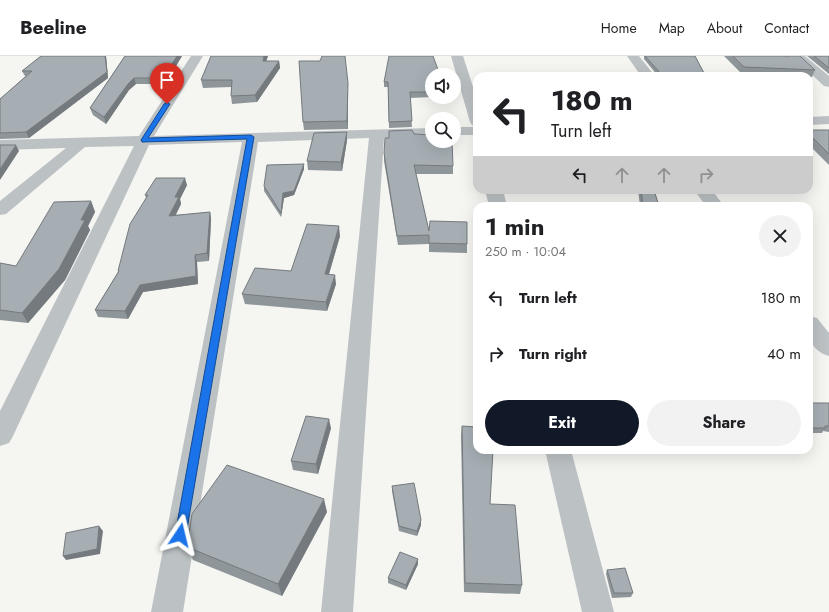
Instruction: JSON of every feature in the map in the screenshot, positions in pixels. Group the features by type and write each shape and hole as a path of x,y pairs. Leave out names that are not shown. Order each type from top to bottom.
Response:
{"street":[{"path":"0,436 144,140 197,56"},
{"path":"457,56 473,109"},
{"path":"633,56 645,72"},
{"path":"798,56 829,82"},
{"path":"813,121 829,120"},
{"path":"461,131 473,131"},
{"path":"0,145 425,132"},
{"path":"337,612 377,134"},
{"path":"167,612 251,137"},
{"path":"0,210 82,142"},
{"path":"813,328 829,348"},
{"path":"559,454 598,612"}],"building":[{"path":"41,56 105,56 107,72 26,132 0,133 0,99 32,71 22,71"},
{"path":"125,56 177,56 163,78 134,78 104,117 90,108"},
{"path":"211,56 264,56 263,61 279,61 255,95 231,96 232,80 201,80"},
{"path":"322,56 345,56 348,83 347,121 303,122 299,61 320,61"},
{"path":"389,56 433,56 437,68 425,68 425,92 410,92 412,121 389,122 388,82 384,82"},
{"path":"645,56 695,56 703,72 659,72"},
{"path":"733,56 800,56 815,70 744,67"},
{"path":"814,56 829,56 829,68"},
{"path":"412,130 414,134 425,135 425,148 452,148 453,166 414,165 429,231 430,221 467,222 467,244 429,243 429,235 397,236 384,153 385,138 389,138 389,131"},
{"path":"813,130 829,130 829,154 813,138"},
{"path":"347,132 341,162 307,161 314,133"},
{"path":"0,145 16,145 0,169"},
{"path":"304,164 294,191 283,193 281,213 264,186 267,165"},
{"path":"156,178 185,178 175,197 179,197 169,216 210,212 207,253 195,255 196,276 140,285 125,311 95,310 119,271 130,224 148,195 145,195"},
{"path":"642,194 655,194 658,202 642,202"},
{"path":"91,201 81,220 85,220 59,269 22,313 0,310 0,263 16,266 54,202"},
{"path":"307,224 339,226 325,274 335,275 326,302 242,294 255,268 291,271"},
{"path":"813,403 829,403 829,426 825,426 825,428 813,428"},
{"path":"306,416 329,419 316,464 291,461"},
{"path":"462,426 473,427 473,454 493,454 490,504 515,505 522,585 465,583"},
{"path":"227,465 324,499 278,584 187,547 192,514"},
{"path":"414,483 421,520 417,531 399,526 392,486"},
{"path":"99,526 97,549 63,556 66,533"},
{"path":"400,552 418,559 406,585 388,578"},
{"path":"625,568 633,593 614,593 607,570"}],"route":[{"path":"167,104 144,140 251,137 180,535"}]}
